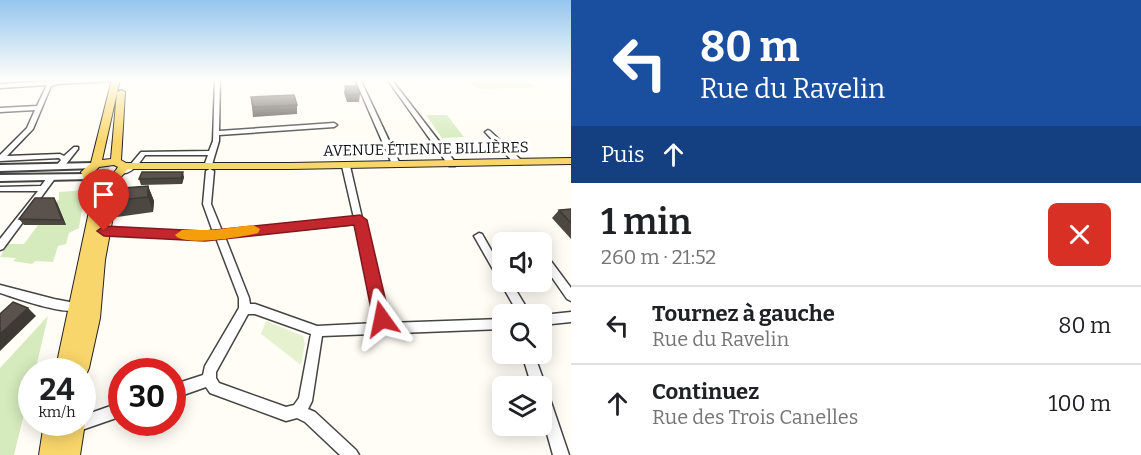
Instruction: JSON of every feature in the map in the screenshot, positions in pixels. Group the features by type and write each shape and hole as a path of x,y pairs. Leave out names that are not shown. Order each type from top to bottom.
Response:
{"main road":[{"path":"110,172 87,172 95,165 111,100"},
{"path":"78,358 91,318 111,184 115,100"},
{"path":"76,358 110,172 119,114 118,100"},
{"name":"AVENUE ÉTIENNE BILLIÈRES","path":"110,172 282,166 571,161"},
{"path":"95,165 110,172"},
{"name":"AVENUE ÉTIENNE BILLIÈRES","path":"110,172 209,169"},
{"path":"74,358 76,307 85,257 110,172"},
{"path":"50,455 59,436"},
{"path":"66,436 69,455"}],"street":[{"path":"0,161 30,129 43,100"},
{"path":"217,100 217,133 209,169 206,198 245,309 210,371 209,380 215,388 286,414 298,411 310,417 351,455"},
{"path":"367,100 396,165"},
{"path":"405,100 452,164"},
{"path":"0,110 40,108"},
{"path":"217,133 334,124"},
{"path":"488,132 518,162"},
{"path":"63,162 76,148"},
{"path":"0,178 52,177 110,172 143,153 212,153"},
{"path":"0,161 95,165"},
{"path":"346,166 384,329"},
{"path":"0,246 52,177"},
{"path":"0,189 44,188"},
{"path":"104,231 205,236 360,220"},
{"path":"479,236 492,259"},
{"path":"552,270 571,296"},
{"path":"0,289 54,304 76,307"},
{"path":"245,309 255,309 317,331 492,324"},
{"path":"552,319 571,317"},
{"path":"298,411 305,401 317,331"},
{"path":"186,387 209,380"},
{"path":"552,427 561,455"}],"green space":[{"path":"426,115 447,115 464,137 442,138"},
{"path":"85,190 79,228 69,233 66,244 58,246 53,262 35,261 32,264 13,261 16,258 0,257 8,244 24,244 38,225 65,225 56,201 59,200 59,192"},
{"path":"48,316 38,358 18,358 19,436 14,455 0,455 0,368"},
{"path":"266,321 303,336 305,343 301,365 261,334"}],"building":[{"path":"252,100 296,100 297,105 253,107"},
{"path":"142,172 183,172 181,178 139,179"},
{"path":"148,186 148,197 110,201 111,189"},
{"path":"35,198 54,198 62,220 19,219"},
{"path":"571,209 571,223 559,210"},
{"path":"13,302 28,308 0,334 0,314"}],"tunnel":[{"path":"100,188 106,155"}],"slow traffic":[{"path":"182,235 205,236 253,229"}],"route":[{"path":"104,231 205,236 225,232 360,220 382,319"}]}
